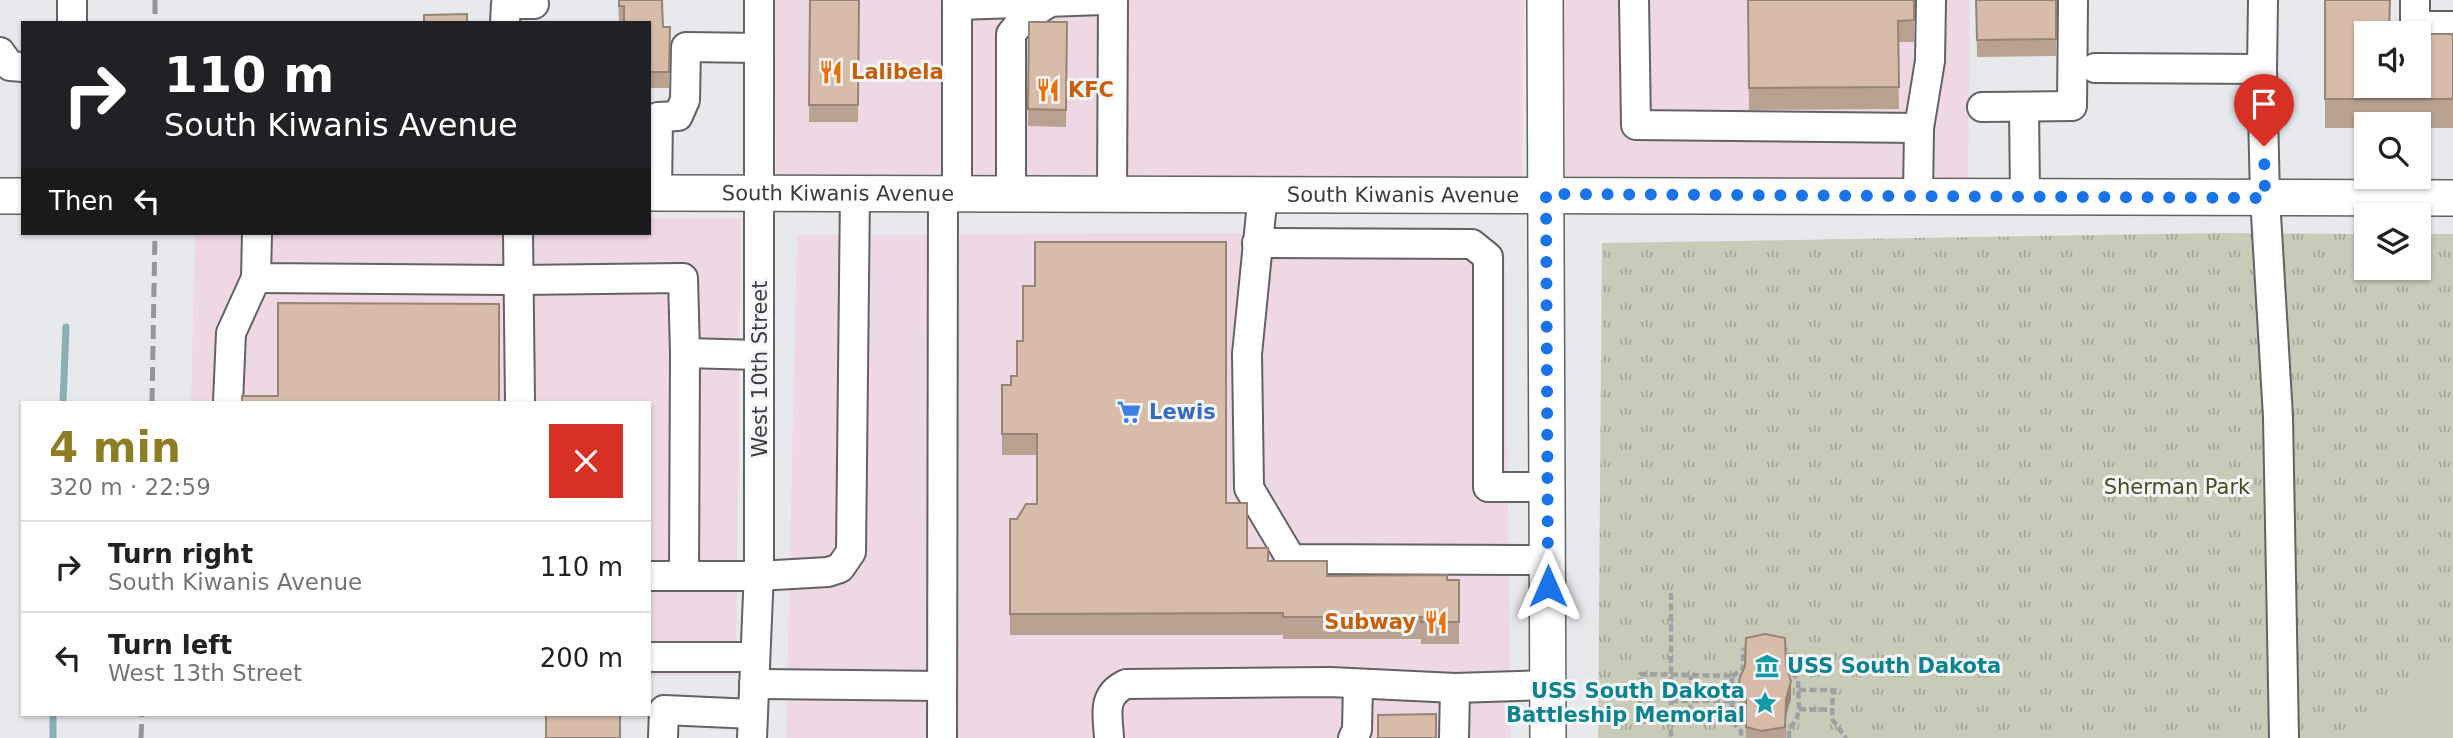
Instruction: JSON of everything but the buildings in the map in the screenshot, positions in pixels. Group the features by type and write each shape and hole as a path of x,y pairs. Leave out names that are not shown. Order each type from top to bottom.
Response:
{"main road":[{"path":"1545,0 1548,738"},
{"name":"South Kiwanis Avenue","path":"653,193 2453,198"},
{"path":"0,196 21,196"}],"street":[{"path":"72,0 72,21"},
{"name":"West 10th Street","path":"753,726 759,576 759,0"},
{"path":"942,738 950,193 957,3 1103,0"},
{"path":"1112,193 1113,0"},
{"path":"1634,0 1636,125 1919,128"},
{"path":"1918,196 1919,128 1930,61 1931,0"},
{"path":"1982,107 2072,106 2073,0"},
{"path":"2263,0 2265,198 2278,418 2284,738"},
{"path":"2415,0 2415,26 2453,26"},
{"path":"1011,193 1011,34 1024,18 1050,2"},
{"path":"505,21 506,4 534,4"},
{"path":"653,193 658,117 678,116 685,100 686,47 759,47"},
{"path":"0,52 10,66 21,67"},
{"path":"2095,68 2262,69"},
{"path":"2024,107 2025,196"},
{"path":"651,576 759,576 828,572 840,568 850,552 855,192"},
{"path":"1263,194 1247,354 1249,488 1291,559 1548,560"},
{"path":"228,401 231,332 256,278 257,235"},
{"path":"518,235 520,401"},
{"path":"1258,243 1472,244 1488,257 1488,487 1548,487"},
{"path":"256,278 683,278 684,576"},
{"path":"685,353 760,355"},
{"path":"651,657 755,671 942,686"},
{"path":"1109,738 1108,700 1115,689 1126,684 1358,684 1455,688 1549,685"},
{"path":"1353,738 1357,730 1358,684"},
{"path":"1454,738 1455,688"},
{"path":"663,738 664,710 753,726"}],"path":[{"path":"1671,593 1671,738"},
{"path":"1732,722 1640,722 1640,674 1732,676 1743,669 1743,650 1753,645 1762,646"},
{"path":"1772,646 1789,651 1789,668 1798,680 1799,709 1789,730 1789,738"},
{"path":"1690,722 1691,676"},
{"path":"1732,676 1732,722 1741,731 1741,738"},
{"path":"1799,690 1833,690 1832,719 1846,738"},
{"path":"1791,698 1799,699"},
{"path":"1671,701 1740,699"},
{"path":"1799,709 1833,710"}],"shaded area":[{"path":"775,0 1524,0 1522,178 776,176"},
{"path":"1564,0 1970,0 1968,192 1566,176"},
{"path":"651,218 741,218 736,676 651,676 651,401 191,401 195,235 651,235"},
{"path":"1482,232 1497,242 1505,258 1511,738 786,738 797,235"}],"green space":[{"name":"Sherman Park","path":"2226,233 2354,234 2354,280 2431,280 2431,234 2453,234 2453,738 1598,738 1602,243"},
{"path":"2453,641 2453,738 2365,738 2404,685 2427,661"}],"waterway":[{"path":"63,401 66,327"},
{"path":"53,716 53,738"}],"railway":[{"path":"155,0 155,21"},
{"path":"152,401 155,235"},
{"path":"141,738 142,716"}],"place":[{"name":"Lalibela","path":"831,72"},
{"name":"KFC","path":"1048,90"},
{"name":"Lewis","path":"1129,412"},
{"name":"Subway","path":"1436,622"},
{"name":"USS South Dakota","path":"1767,666"},
{"name":"USS South Dakota Battleship Memorial","path":"1765,703"}],"route":[{"path":"1548,586 1546,194 2265,198 2264,146"}]}
